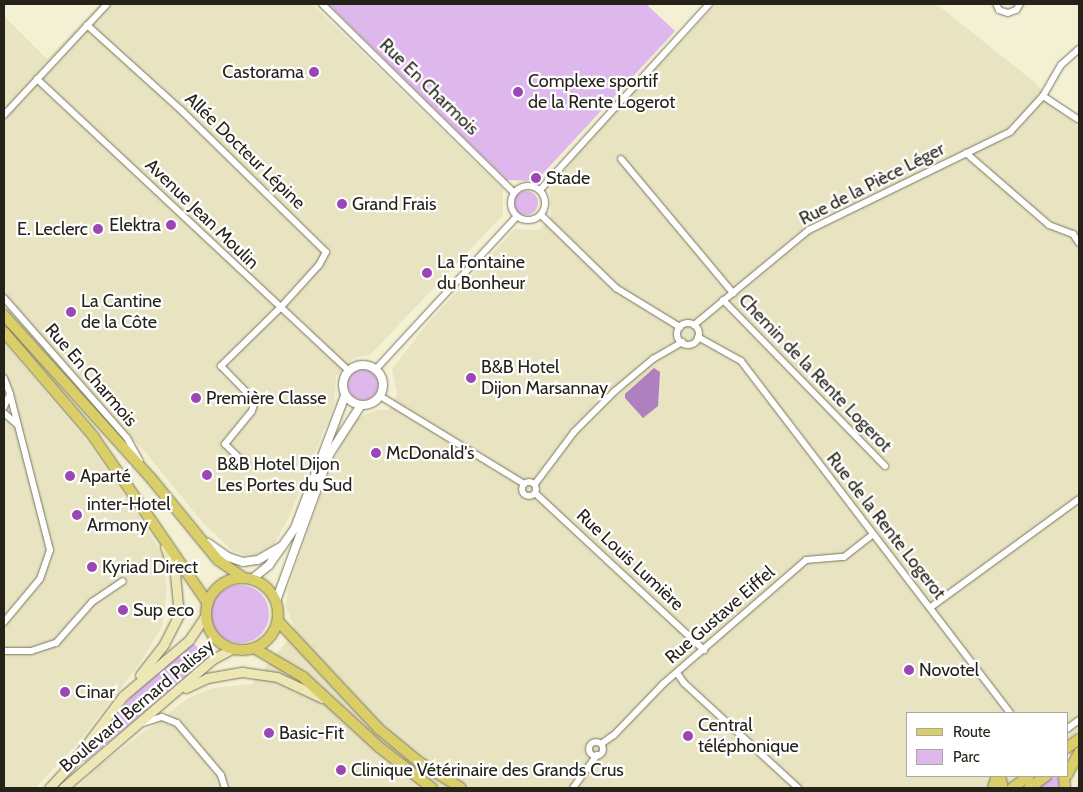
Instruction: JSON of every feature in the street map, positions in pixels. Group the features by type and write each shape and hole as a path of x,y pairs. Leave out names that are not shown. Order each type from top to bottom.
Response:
{"main road":[{"path":"4,316 150,477 226,568 247,578 270,591 276,601 278,621 270,638 254,648 232,649 213,637 205,616 207,602 224,582 247,578"},
{"path":"4,332 85,425 207,602"},
{"path":"123,696 164,644 180,609 170,558 151,520"},
{"name":"Boulevard Bernard Palissy","path":"49,788 74,761 123,696 189,640 205,616"},
{"path":"278,621 379,729 419,762 461,788"},
{"path":"254,648 304,677 390,757 432,788"},
{"name":"Boulevard Bernard Palissy","path":"64,788 132,727 213,659 232,649"},
{"path":"174,693 208,678 249,672 294,683 335,706"},
{"path":"1068,747 1079,739"},
{"path":"1068,759 1079,751"},
{"path":"1068,773 1079,751"},
{"path":"1012,788 1028,777"},
{"path":"1029,788 1045,777"}],"street":[{"path":"4,115 107,4"},
{"name":"Rue En Charmois","path":"322,4 514,193"},
{"path":"540,190 710,4"},
{"path":"996,4 999,10 1008,13 1016,10 1020,4"},
{"name":"Allée Docteur Lépine","path":"87,25 179,108 326,252 319,265 280,308"},
{"name":"Rue de la Pièce Léger","path":"694,325 810,230 1010,132 1043,96 1046,86 1061,65 1079,48"},
{"name":"Avenue Jean Moulin","path":"37,80 348,370"},
{"path":"1043,96 1079,120"},
{"path":"966,153 1049,226 1073,234 1079,243"},
{"path":"621,159 733,293"},
{"path":"526,186 540,190 546,200 541,215 531,220 517,216 511,203 514,193 526,186"},
{"path":"541,215 616,288 680,327"},
{"path":"376,369 517,216"},
{"name":"Rue En Charmois","path":"4,298 127,438 150,477"},
{"name":"Chemin de la Rente Logerot","path":"723,300 884,466"},
{"path":"246,465 225,444 252,411 255,401 221,366 280,308"},
{"path":"688,323 694,325 698,336 692,344 682,342 678,337 680,327 688,323"},
{"name":"Rue de la Rente Logerot","path":"698,336 741,361 931,607 1008,712"},
{"path":"534,484 574,432 616,391 653,359 682,342"},
{"path":"247,578 266,569 288,542 345,396 343,378 348,370 366,364 376,369 384,387 380,396 372,404 360,405 345,396"},
{"path":"4,378 19,426 50,550 40,580 4,622"},
{"path":"4,407 10,394"},
{"path":"380,396 524,484 534,484"},
{"path":"276,601 330,453 360,405"},
{"path":"4,413 19,426"},
{"name":"Rue Louis Lumière","path":"524,484 522,488 526,495 536,493 704,650"},
{"path":"534,484 536,493"},
{"path":"931,607 1079,499"},
{"path":"196,533 235,560 251,562 266,557 288,542"},
{"name":"Rue Gustave Eiffel","path":"601,744 605,744 677,673 806,560 844,558 873,534"},
{"path":"4,651 31,650 56,643 92,602 123,581"},
{"path":"677,673 797,788"},
{"path":"132,727 157,718 172,720 221,775 225,788"},
{"path":"1068,728 1079,720"},
{"path":"572,788 597,755 602,752 601,744 595,742 590,746 590,752 597,755"}],"shaded area":[{"path":"100,4 312,4 503,189 503,215 370,355 354,358 336,376 334,406 289,517 273,546 252,557 233,551 204,524 146,453 4,300 4,16 47,59"},
{"path":"716,4 936,4 1033,81 1079,128 1079,731 1068,739 1068,712 906,712 906,777 1018,777 1002,788 77,788 99,766 190,697 214,688 252,684 295,631 286,606 288,589 332,462 356,419 376,410 389,410 397,394 392,369 427,324 515,229 539,230 551,218 550,188 595,133"},
{"path":"4,343 88,443 142,521 162,554 167,590 162,626 140,663 77,744 35,788 4,788"},
{"path":"654,368 660,372 658,406 643,418 625,398 625,394"}],"green space":[{"name":"Complexe sportif de la Rente Logerot","path":"328,4 646,4 675,31 536,181 507,180"},
{"path":"526,191 531,192 537,198 537,208 531,214 526,215 521,214 515,208 514,203 515,198 521,192"},
{"path":"363,370 374,374 378,385 374,396 363,400 352,396 348,385 352,374"},
{"path":"240,585 256,590 264,598 269,614 264,630 256,638 240,643 224,638 216,630 211,614 216,598 224,590"},
{"path":"193,643 208,658 85,762 82,759 138,688"},
{"path":"1053,777 1058,777 1059,788 1037,788"}],"place":[{"name":"Castorama","path":"314,72"},
{"name":"Complexe sportif de la Rente Logerot","path":"518,92"},
{"name":"Stade","path":"536,178"},
{"name":"Grand Frais","path":"342,204"},
{"name":"Elektra","path":"171,225"},
{"name":"E. Leclerc","path":"98,229"},
{"name":"La Fontaine du Bonheur","path":"427,273"},
{"name":"La Cantine de la Côte","path":"71,312"},
{"name":"B&B Hotel Dijon Marsannay","path":"471,378"},
{"name":"Première Classe","path":"196,398"},
{"name":"McDonald's","path":"376,453"},
{"name":"B&B Hotel Dijon Les Portes du Sud","path":"207,475"},
{"name":"Aparté","path":"70,476"},
{"name":"inter-Hotel Armony","path":"77,515"},
{"name":"Kyriad Direct","path":"92,567"},
{"name":"Sup eco","path":"123,610"},
{"name":"Novotel","path":"909,670"},
{"name":"Cinar","path":"65,692"},
{"name":"Basic-Fit","path":"269,733"},
{"name":"Central téléphonique","path":"688,736"},
{"name":"Clinique Vétérinaire des Grands Crus","path":"341,770"}]}
